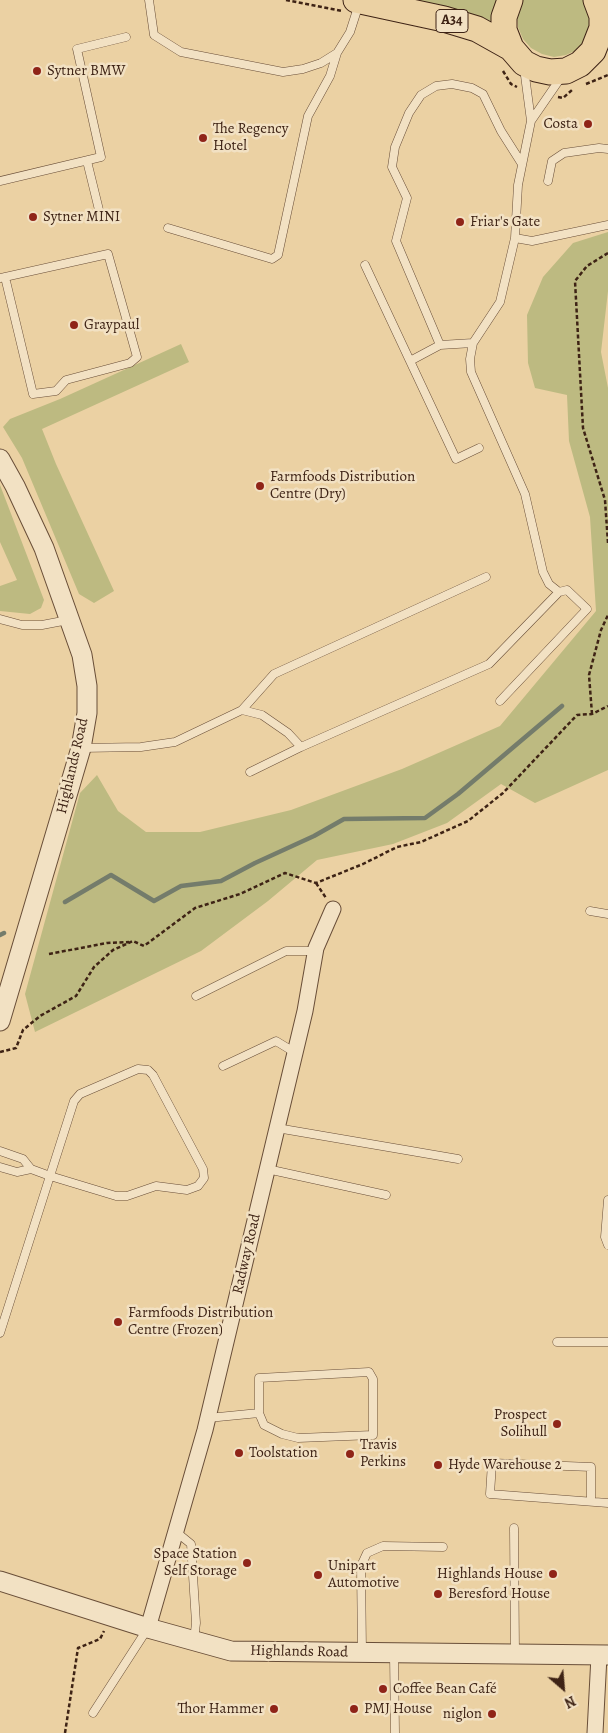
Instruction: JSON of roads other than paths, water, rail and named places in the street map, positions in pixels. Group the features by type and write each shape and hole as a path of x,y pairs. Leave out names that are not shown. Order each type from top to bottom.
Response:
{"highway":[{"path":"510,0 504,17 504,30 511,59"},
{"path":"576,81 580,64 601,51 601,4"},
{"name":"A34","path":"357,5 460,24 477,29 511,59 576,81"}],"street":[{"name":"Highlands Road","path":"0,460 15,486 44,548 82,655 87,686 86,713 81,748 0,1021"},
{"name":"Radway Road","path":"148,1628 208,1418 294,1052 306,1011 316,951 333,909"},
{"name":"Highlands Road","path":"0,1580 148,1628 231,1650 362,1654 603,1655"},
{"path":"595,1733 603,1655"}],"lane":[{"path":"149,0 154,35 181,52 283,72 303,69 322,62 337,53"},
{"path":"168,228 272,258 278,255 308,116 330,76 337,53 350,32 357,5"},
{"path":"0,182 101,157 77,49 126,37"},
{"path":"511,59 525,90 530,121 518,185 515,238 500,302 472,343 471,372 525,494 543,572 549,584 559,592"},
{"path":"530,121 546,96 576,81"},
{"path":"440,345 396,241 407,198 392,167 395,147 409,113 421,95 436,86 452,84 472,88 484,94 501,131 522,164"},
{"path":"548,180 552,161 564,153 599,148 608,149"},
{"path":"87,161 100,214"},
{"path":"515,238 532,241 608,225"},
{"path":"108,254 137,357 130,363 66,380 56,391 32,394 3,278 108,254"},
{"path":"365,265 456,459 479,448"},
{"path":"410,361 440,345 472,343"},
{"path":"81,748 142,747 176,742 242,710 274,674 486,577"},
{"path":"250,772 301,747 489,664 559,592 567,590 587,609 500,701"},
{"path":"0,619 22,624 42,625 70,620"},
{"path":"242,710 262,715 288,733 301,747"},
{"path":"590,910 608,914"},
{"path":"196,996 286,951 316,951"},
{"path":"223,1066 276,1041 294,1052"},
{"path":"0,1166 17,1172 31,1169 50,1176 121,1196 156,1186 187,1190 198,1186 204,1178 203,1169 153,1075 148,1070 138,1069 80,1094 74,1102 50,1176 0,1333"},
{"path":"277,1128 458,1159"},
{"path":"0,1151 23,1158 31,1169"},
{"path":"267,1169 386,1195"},
{"path":"608,1200 605,1237 608,1245"},
{"path":"557,1342 608,1342"},
{"path":"369,1372 373,1379 373,1435 298,1438 282,1434 264,1425 259,1413 259,1378 369,1372"},
{"path":"208,1418 259,1413"},
{"path":"591,1500 591,1467 492,1463 490,1494 608,1502"},
{"path":"514,1528 515,1654"},
{"path":"175,1531 191,1544 196,1622 194,1640"},
{"path":"362,1654 361,1566 367,1552 383,1546 443,1547"},
{"path":"93,1713 148,1628"},
{"path":"394,1654 395,1733"}],"waterway":[{"path":"65,902 111,875 154,901 181,886 221,881 314,836 344,819 425,818 458,794 562,706"},
{"path":"0,935 4,933"}],"place":[{"name":"Sytner BMW","path":"37,71"},
{"name":"Costa","path":"588,124"},
{"name":"The Regency Hotel","path":"203,138"},
{"name":"Sytner MINI","path":"33,217"},
{"name":"Friar's Gate","path":"460,222"},
{"name":"Graypaul","path":"74,325"},
{"name":"Farmfoods Distribution Centre (Dry)","path":"260,486"},
{"name":"Farmfoods Distribution Centre (Frozen)","path":"118,1322"},
{"name":"Prospect Solihull","path":"557,1424"},
{"name":"Toolstation","path":"239,1453"},
{"name":"Travis Perkins","path":"350,1454"},
{"name":"Hyde Warehouse 2","path":"438,1465"},
{"name":"Space Station Self Storage","path":"247,1563"},
{"name":"Highlands House","path":"553,1574"},
{"name":"Unipart Automotive","path":"318,1575"},
{"name":"Beresford House","path":"438,1594"},
{"name":"Coffee Bean Café","path":"383,1689"},
{"name":"Thor Hammer","path":"274,1709"},
{"name":"PMJ House","path":"354,1709"},
{"name":"niglon","path":"492,1714"}]}
